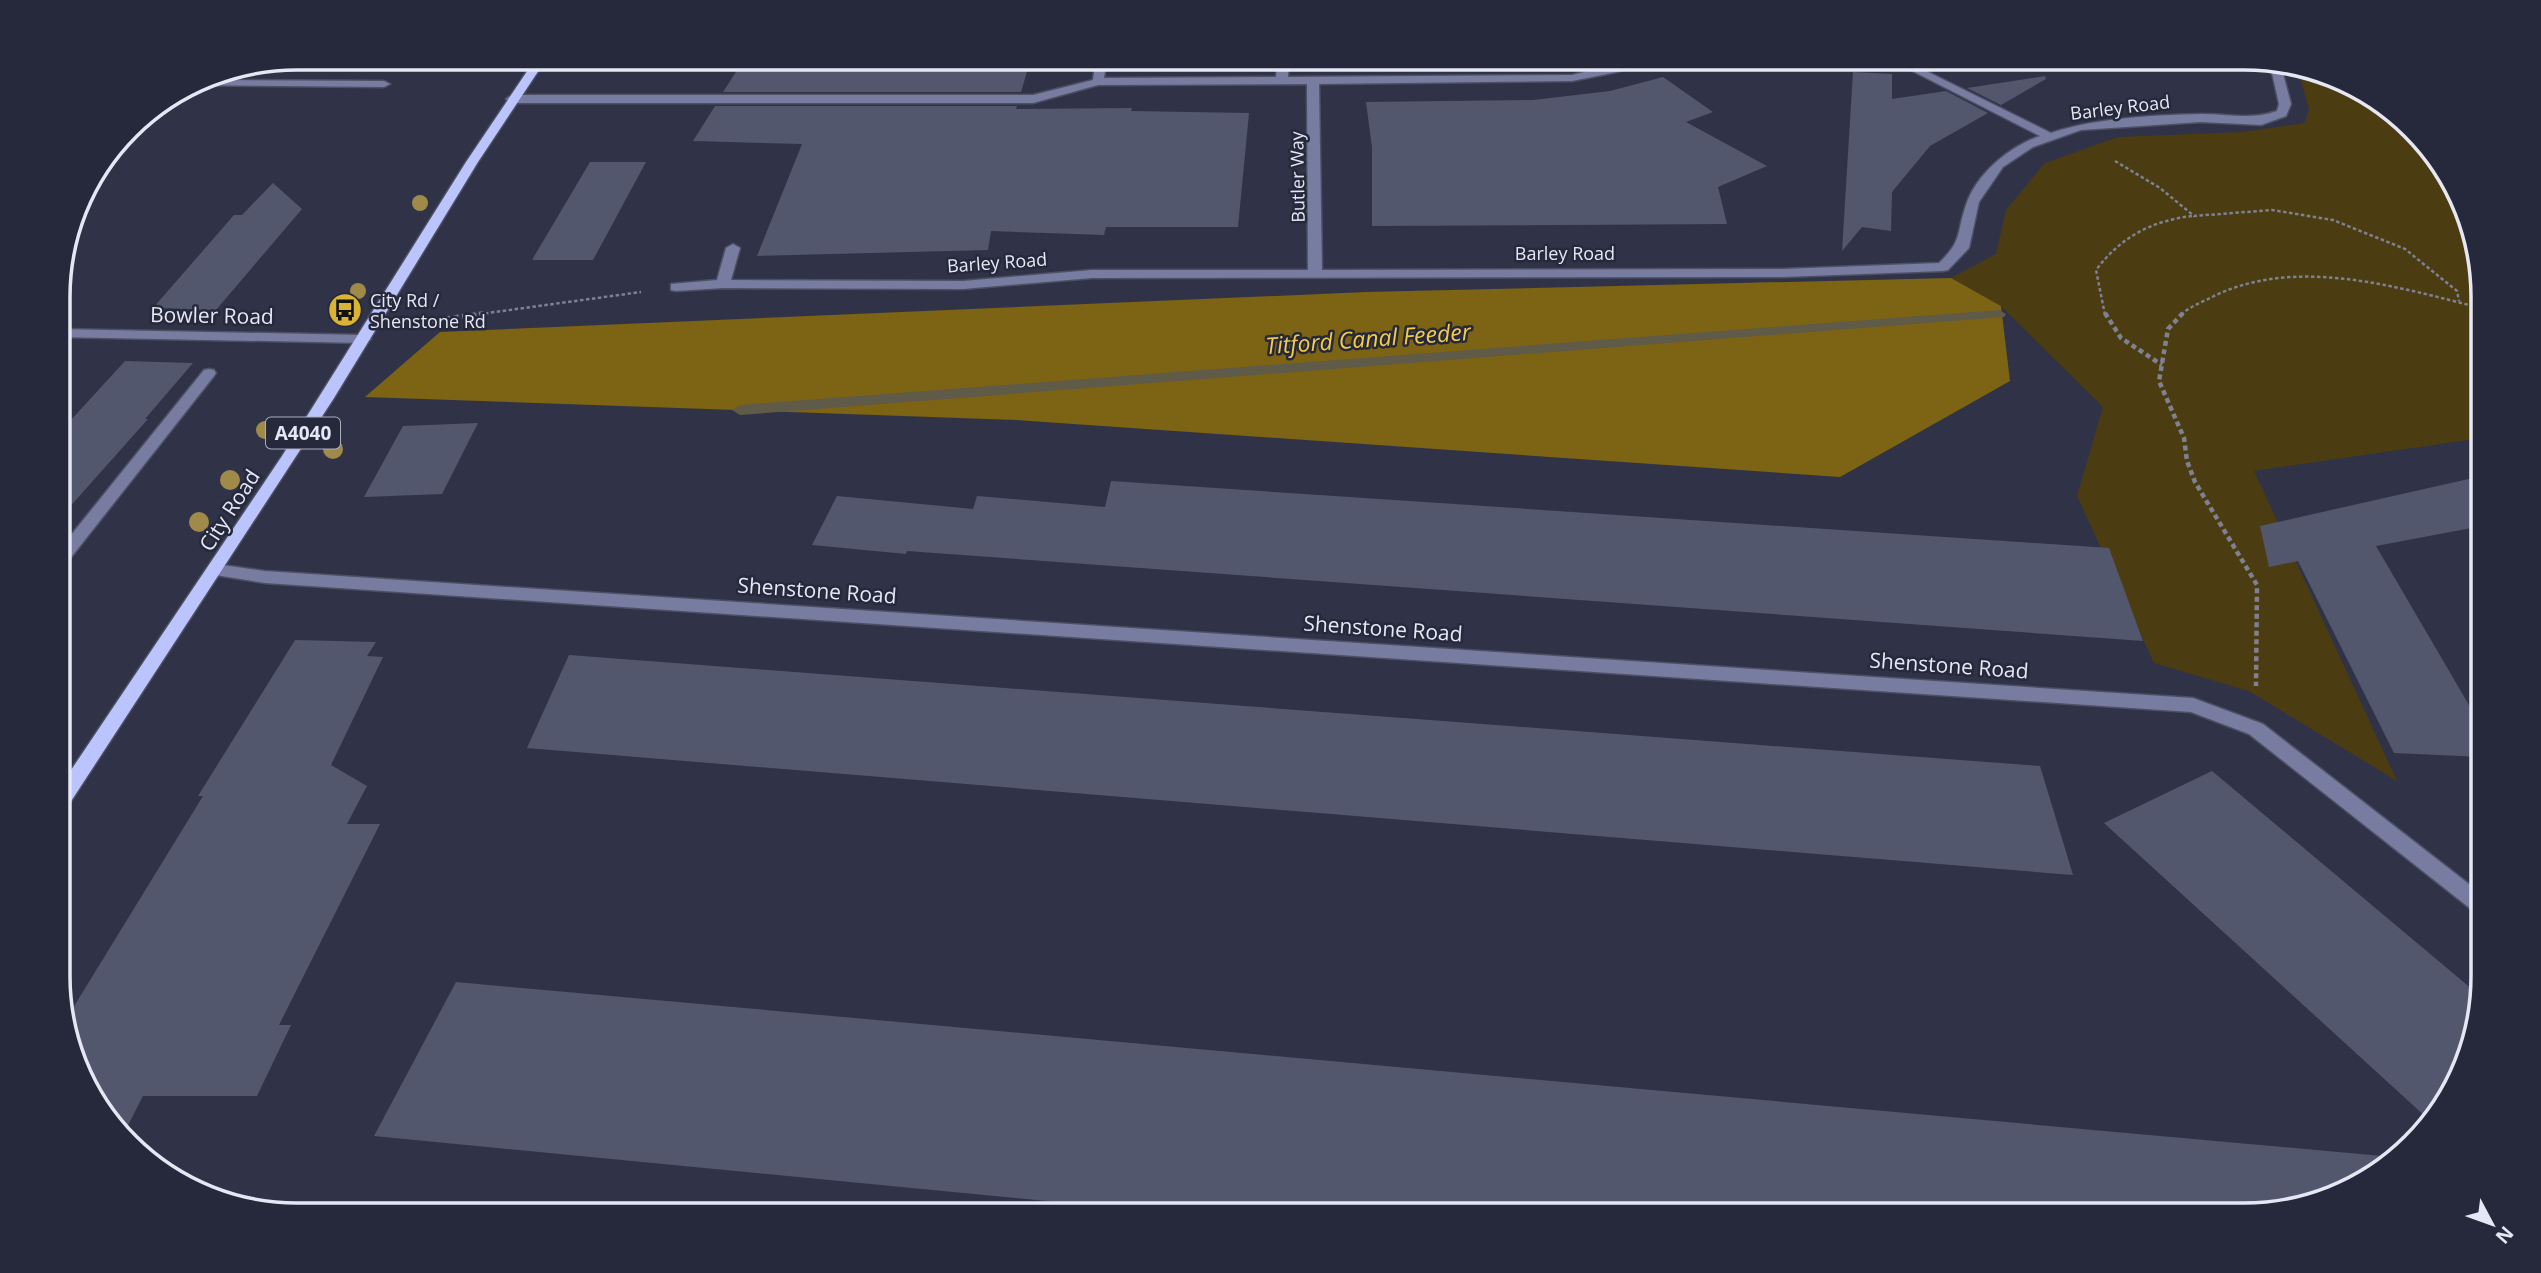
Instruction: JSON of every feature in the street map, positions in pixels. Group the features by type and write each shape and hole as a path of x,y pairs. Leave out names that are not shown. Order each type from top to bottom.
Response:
{"main road":[{"name":"City Road","path":"70,789 367,334 533,70"}],"street":[{"path":"1098,82 1100,70"},
{"path":"1282,70 1282,82"},
{"path":"512,99 1033,99 1098,82 1572,78 1616,70"},
{"path":"1916,70 2050,137"},
{"name":"Barley Road","path":"676,287 723,284 963,285 1092,274 1783,273 1943,267 1962,248 1973,202 1999,164 2029,144 2080,127 2120,123 2201,118 2261,121 2282,113 2285,104 2277,72"},
{"name":"Butler Way","path":"1313,82 1315,272"},
{"path":"221,83 384,84"},
{"path":"723,284 733,248"},
{"name":"Bowler Road","path":"70,333 367,334"},
{"path":"70,547 209,373"},
{"name":"Shenstone Road","path":"215,570 278,578 2193,705 2256,729 2471,898"}],"path":[{"path":"2050,137 2075,145 2086,143 2160,188 2194,216"},
{"path":"2162,365 2130,348 2108,326 2096,270 2110,250 2154,222 2272,210 2333,220 2405,249 2457,291 2459,301"},
{"path":"2256,729 2257,585 2195,482 2187,461 2184,438 2159,381 2168,329 2186,310 2227,290 2256,283 2306,278 2372,281 2471,305"},
{"path":"367,334 676,287"}],"shaded area":[{"path":"2300,77 2345,93 2394,126 2415,147 2441,183 2454,210 2469,267 2471,440 2254,471 2397,781 2249,691 2154,663 2077,496 2103,407 2001,306 1951,278 1996,254 2006,210 2045,163 2118,137 2243,132 2305,123 2309,109"},
{"path":"1951,278 2001,306 2010,381 1840,477 1016,420 365,397 440,332 1366,292"}],"building":[{"path":"737,70 1027,70 1021,92 723,92"},
{"path":"1853,72 1892,74 1892,99 1946,91 1988,113 1930,146 1892,192 1891,231 1862,227 1842,251"},
{"path":"2045,76 2046,79 2001,105 1967,88"},
{"path":"1663,77 1713,112 1686,122 1767,166 1718,187 1727,224 1372,226 1372,148 1366,102 1533,100 1610,91"},
{"path":"715,106 1017,106 1016,109 1132,108 1131,111 1249,113 1238,227 1106,227 1104,235 991,231 988,250 757,256 802,144 693,141"},
{"path":"590,162 646,162 593,260 532,260"},
{"path":"273,183 302,209 216,310 153,308 234,215 242,215"},
{"path":"125,361 193,363 145,419 148,419 70,507 70,421"},
{"path":"478,423 442,494 364,497 403,426"},
{"path":"2471,478 2471,528 2376,546 2471,708 2471,756 2394,753 2298,561 2269,567 2260,526"},
{"path":"1111,481 2109,548 2143,641 907,551 906,554 812,545 837,496 973,509 977,496 1105,507"},
{"path":"295,640 376,642 367,656 383,657 331,765 367,786 347,824 380,824 279,1025 291,1025 257,1096 143,1096 127,1127 93,1077 78,1035 73,1009 203,796 198,796"},
{"path":"569,655 2040,766 2073,875 527,748"},
{"path":"2212,771 2471,988 2467,1021 2459,1049 2448,1077 2423,1115 2104,823"},
{"path":"456,982 2382,1156 2345,1180 2317,1191 2289,1199 2259,1203 1068,1203 374,1136"}],"waterway":[{"name":"Titford Canal Feeder","path":"740,410 1999,314"}],"place":[{"name":"City Rd / Shenstone Rd","path":"345,310"}]}
